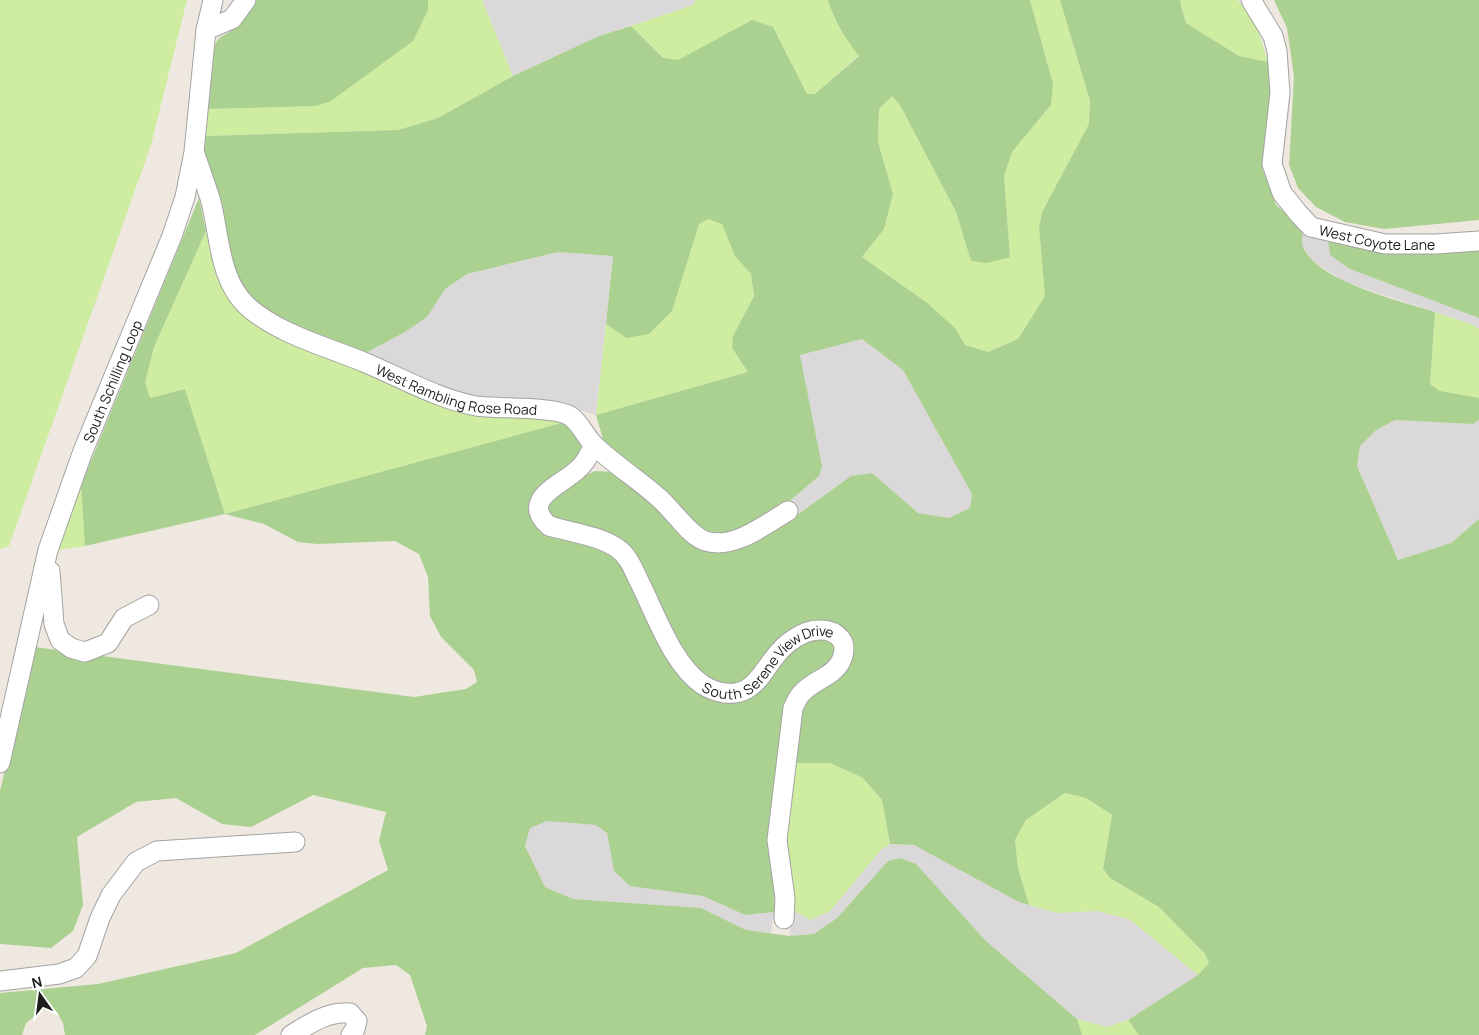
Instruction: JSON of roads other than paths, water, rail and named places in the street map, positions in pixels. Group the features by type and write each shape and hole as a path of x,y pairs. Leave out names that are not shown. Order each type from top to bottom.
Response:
{"street":[{"name":"South Schilling Loop","path":"0,763 48,550 83,451 172,236 185,197 194,152 206,30 213,0"},
{"path":"206,30 232,19 246,0"},
{"name":"West Coyote Lane","path":"1252,0 1273,36 1277,51 1280,93 1272,164 1282,193 1298,214 1311,227 1385,244 1436,244 1479,241"},
{"name":"West Rambling Rose Road","path":"194,152 210,198 219,249 234,289 242,300 260,316 279,328 456,402 478,406 554,411 569,415 594,445 661,499 690,532 702,540 723,542 741,538 788,511"},
{"name":"South Serene View Drive","path":"594,445 585,462 576,472 547,492 543,497 540,502 539,512 542,520 549,526 601,540 618,549 630,563 673,651 688,673 704,686 719,692 735,694 746,689 759,680 775,656 786,644 809,631 828,631 836,634 842,640 844,654 840,663 804,690 797,698 793,708 777,840 785,898 784,919"},
{"path":"48,550 54,624 60,640 71,648 85,652 108,643 124,618 149,605"},
{"path":"0,981 60,974 76,968 87,956 100,918 111,896 136,862 157,851 295,842"},
{"path":"291,1035 327,1016 339,1012 350,1014 357,1021 355,1030 351,1035"}]}
